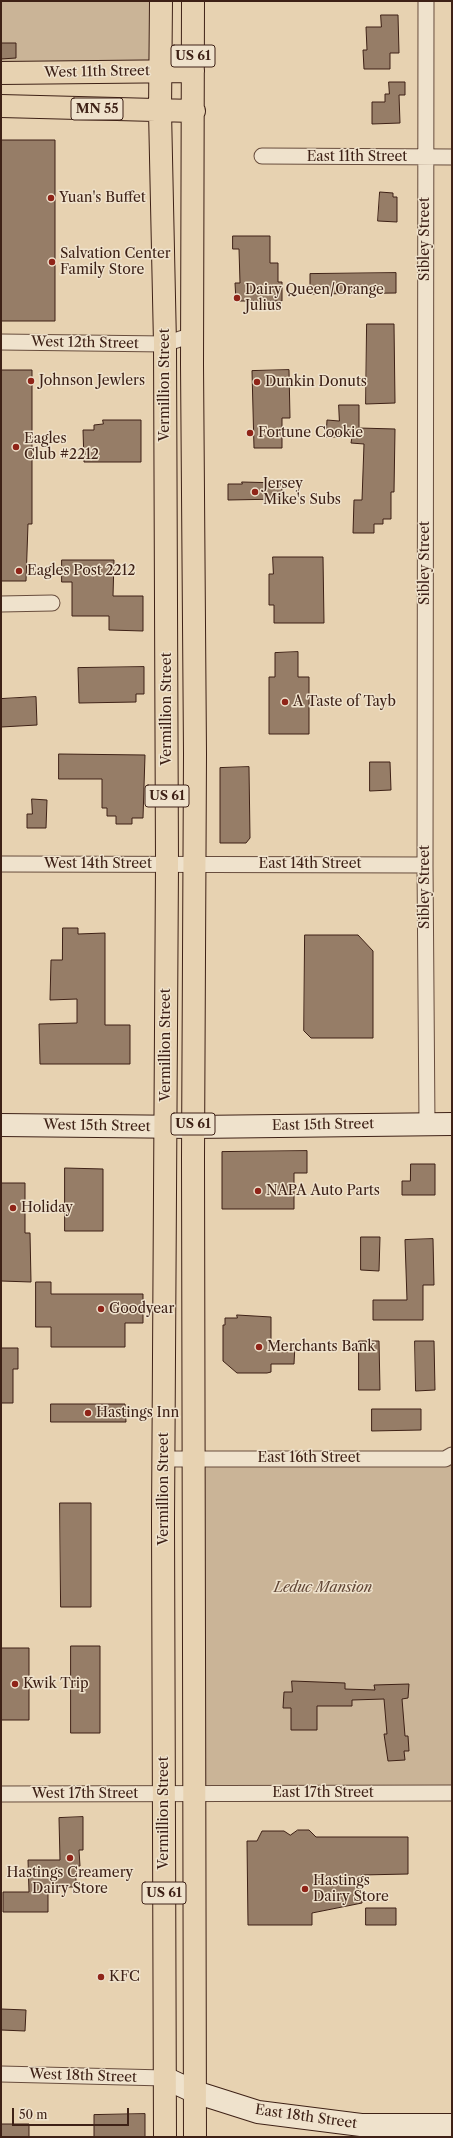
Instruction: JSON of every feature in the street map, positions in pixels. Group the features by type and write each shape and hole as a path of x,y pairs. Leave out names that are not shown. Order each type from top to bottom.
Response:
{"highway":[{"name":"Vermillion Street","path":"161,1 160,111 165,344 167,864 164,1460 165,2137"},
{"name":"Vermillion Street","path":"194,1 192,335 195,864 193,1127 195,2137"},
{"name":"West 11th Street","path":"1,73 193,71"},
{"name":"MN 55","path":"1,106 194,111"}],"street":[{"name":"Sibley Street","path":"426,1 425,865 427,1124"},
{"name":"East 11th Street","path":"262,156 452,157"},
{"name":"West 12th Street","path":"1,342 165,344 192,335"},
{"path":"1,604 52,603"},
{"name":"West 14th Street","path":"1,864 195,864"},
{"name":"East 14th Street","path":"195,864 425,865"},
{"name":"East 15th Street","path":"193,1127 452,1124"},
{"name":"West 15th Street","path":"1,1125 193,1127"},
{"name":"East 16th Street","path":"164,1460 194,1458 446,1459 452,1455"},
{"name":"East 17th Street","path":"194,1794 452,1793"},
{"name":"West 17th Street","path":"1,1794 194,1794"},
{"name":"West 18th Street","path":"1,2074 165,2078"},
{"name":"East 18th Street","path":"165,2078 195,2092 258,2112 361,2125 452,2125"}],"green space":[{"path":"1,1 161,1 161,71 1,73"},
{"name":"Leduc Mansion","path":"452,1455 452,1793 194,1794 194,1458"}],"building":[{"path":"381,15 398,15 399,53 390,53 390,69 364,69 363,50 367,50 366,27 381,27"},
{"path":"1,43 16,43 16,58 1,59"},
{"path":"389,82 405,82 405,95 399,95 400,123 372,124 372,102 385,102 385,94 389,94"},
{"path":"1,140 55,140 55,321 1,321"},
{"path":"380,192 393,193 393,197 397,197 397,222 378,221"},
{"path":"233,236 270,236 270,263 278,263 278,282 282,282 282,301 236,301 235,283 240,283 239,249 233,249"},
{"path":"396,273 396,293 310,294 310,274"},
{"path":"367,324 394,324 395,403 366,404"},
{"name":"Eagles Club #2212","path":"1,370 32,370 32,524 28,524 26,581 1,581"},
{"path":"289,370 290,418 282,418 282,448 254,448 252,371"},
{"path":"339,405 359,405 359,428 395,429 394,492 391,492 391,519 383,519 383,524 374,524 374,533 353,533 354,500 362,500 364,444 351,443 352,437 326,437 327,420 339,421"},
{"path":"103,420 141,420 141,462 84,462 83,430 94,430 94,425 103,424"},
{"name":"Jersey Mike's Subs","path":"242,482 282,483 282,499 228,500 228,484 242,484"},
{"path":"273,557 323,557 324,623 274,623 274,605 269,605 269,574 273,574"},
{"path":"62,560 114,560 113,596 143,596 143,631 109,630 109,616 72,616 72,582 62,582"},
{"path":"298,652 298,677 309,677 309,734 269,734 269,677 275,677 275,653"},
{"path":"144,667 144,694 136,694 136,702 79,703 78,668"},
{"path":"36,697 37,725 1,727 1,699"},
{"path":"59,754 145,755 143,818 132,818 132,824 116,824 116,816 107,816 107,808 102,808 102,779 59,779"},
{"path":"370,762 390,762 391,790 370,791"},
{"path":"249,767 250,838 246,843 220,843 220,768"},
{"path":"32,799 47,800 46,828 27,828 27,814 32,814"},
{"path":"63,928 78,928 78,934 105,933 105,1025 130,1025 130,1064 40,1064 39,1024 77,1023 77,999 50,1000 51,960 62,960"},
{"path":"305,935 358,935 373,951 373,1038 311,1038 304,1031"},
{"name":"NAPA Auto Parts","path":"307,1151 307,1173 294,1173 294,1209 222,1209 222,1152"},
{"path":"411,1164 435,1164 435,1195 402,1195 402,1181 410,1181"},
{"name":"Holiday","path":"65,1168 103,1169 103,1231 65,1231"},
{"name":"Holiday","path":"1,1183 25,1183 25,1233 30,1233 31,1282 1,1281"},
{"path":"361,1237 380,1237 379,1271 361,1270"},
{"path":"433,1239 434,1285 423,1285 423,1320 373,1320 373,1300 407,1300 405,1240"},
{"path":"36,1282 51,1282 51,1294 143,1294 143,1323 125,1323 125,1347 51,1347 51,1327 36,1327"},
{"name":"Merchants Bank","path":"237,1315 271,1317 271,1343 295,1344 294,1364 271,1364 271,1372 267,1373 237,1373 223,1361 223,1325 225,1325 225,1318 237,1318"},
{"path":"359,1341 379,1341 380,1390 359,1390"},
{"path":"415,1341 434,1341 435,1390 416,1391"},
{"path":"1,1348 18,1348 18,1369 13,1369 13,1403 1,1403"},
{"name":"Hastings Inn","path":"51,1404 125,1404 126,1422 51,1422"},
{"path":"372,1409 421,1409 421,1430 372,1431"},
{"path":"60,1503 91,1503 91,1607 61,1607"},
{"name":"Kwik Trip","path":"71,1646 100,1646 100,1733 71,1733"},
{"name":"Kwik Trip","path":"1,1648 29,1648 29,1720 1,1720"},
{"path":"292,1681 345,1683 345,1689 375,1690 374,1685 409,1684 408,1698 402,1699 405,1736 408,1736 409,1751 404,1751 405,1760 388,1761 384,1734 387,1734 384,1699 352,1700 352,1706 317,1706 317,1730 291,1730 291,1708 283,1708 284,1692 292,1692"},
{"path":"83,1817 83,1850 79,1850 80,1866 76,1866 76,1887 48,1887 48,1912 3,1912 3,1892 29,1892 28,1860 60,1860 59,1818"},
{"name":"Hastings Dairy Store","path":"298,1830 309,1830 316,1837 408,1837 408,1874 361,1875 362,1903 312,1913 312,1925 248,1925 247,1841 257,1841 262,1831 284,1831 290,1835"},
{"path":"366,1908 396,1908 396,1925 366,1925"},
{"path":"1,2009 26,2010 25,2031 1,2030"},
{"path":"145,2114 145,2137 94,2137 94,2115"},
{"path":"1,2124 29,2124 29,2137 1,2137"}],"place":[{"name":"Yuan's Buffet","path":"51,198"},
{"name":"Salvation Center Family Store","path":"52,262"},
{"name":"Dairy Queen/Orange Julius","path":"237,298"},
{"name":"Johnson Jewlers","path":"31,381"},
{"name":"Dunkin Donuts","path":"257,382"},
{"name":"Fortune Cookie","path":"250,433"},
{"name":"Eagles Club #2212","path":"16,447"},
{"name":"Jersey Mike's Subs","path":"255,492"},
{"name":"Eagles Post 2212","path":"19,571"},
{"name":"A Taste of Tayb","path":"285,702"},
{"name":"NAPA Auto Parts","path":"258,1191"},
{"name":"Holiday","path":"13,1208"},
{"name":"Goodyear","path":"101,1309"},
{"name":"Merchants Bank","path":"259,1347"},
{"name":"Hastings Inn","path":"88,1413"},
{"name":"Kwik Trip","path":"15,1684"},
{"name":"Hastings Creamery Dairy Store","path":"70,1858"},
{"name":"Hastings Dairy Store","path":"305,1889"},
{"name":"KFC","path":"101,1977"}]}
